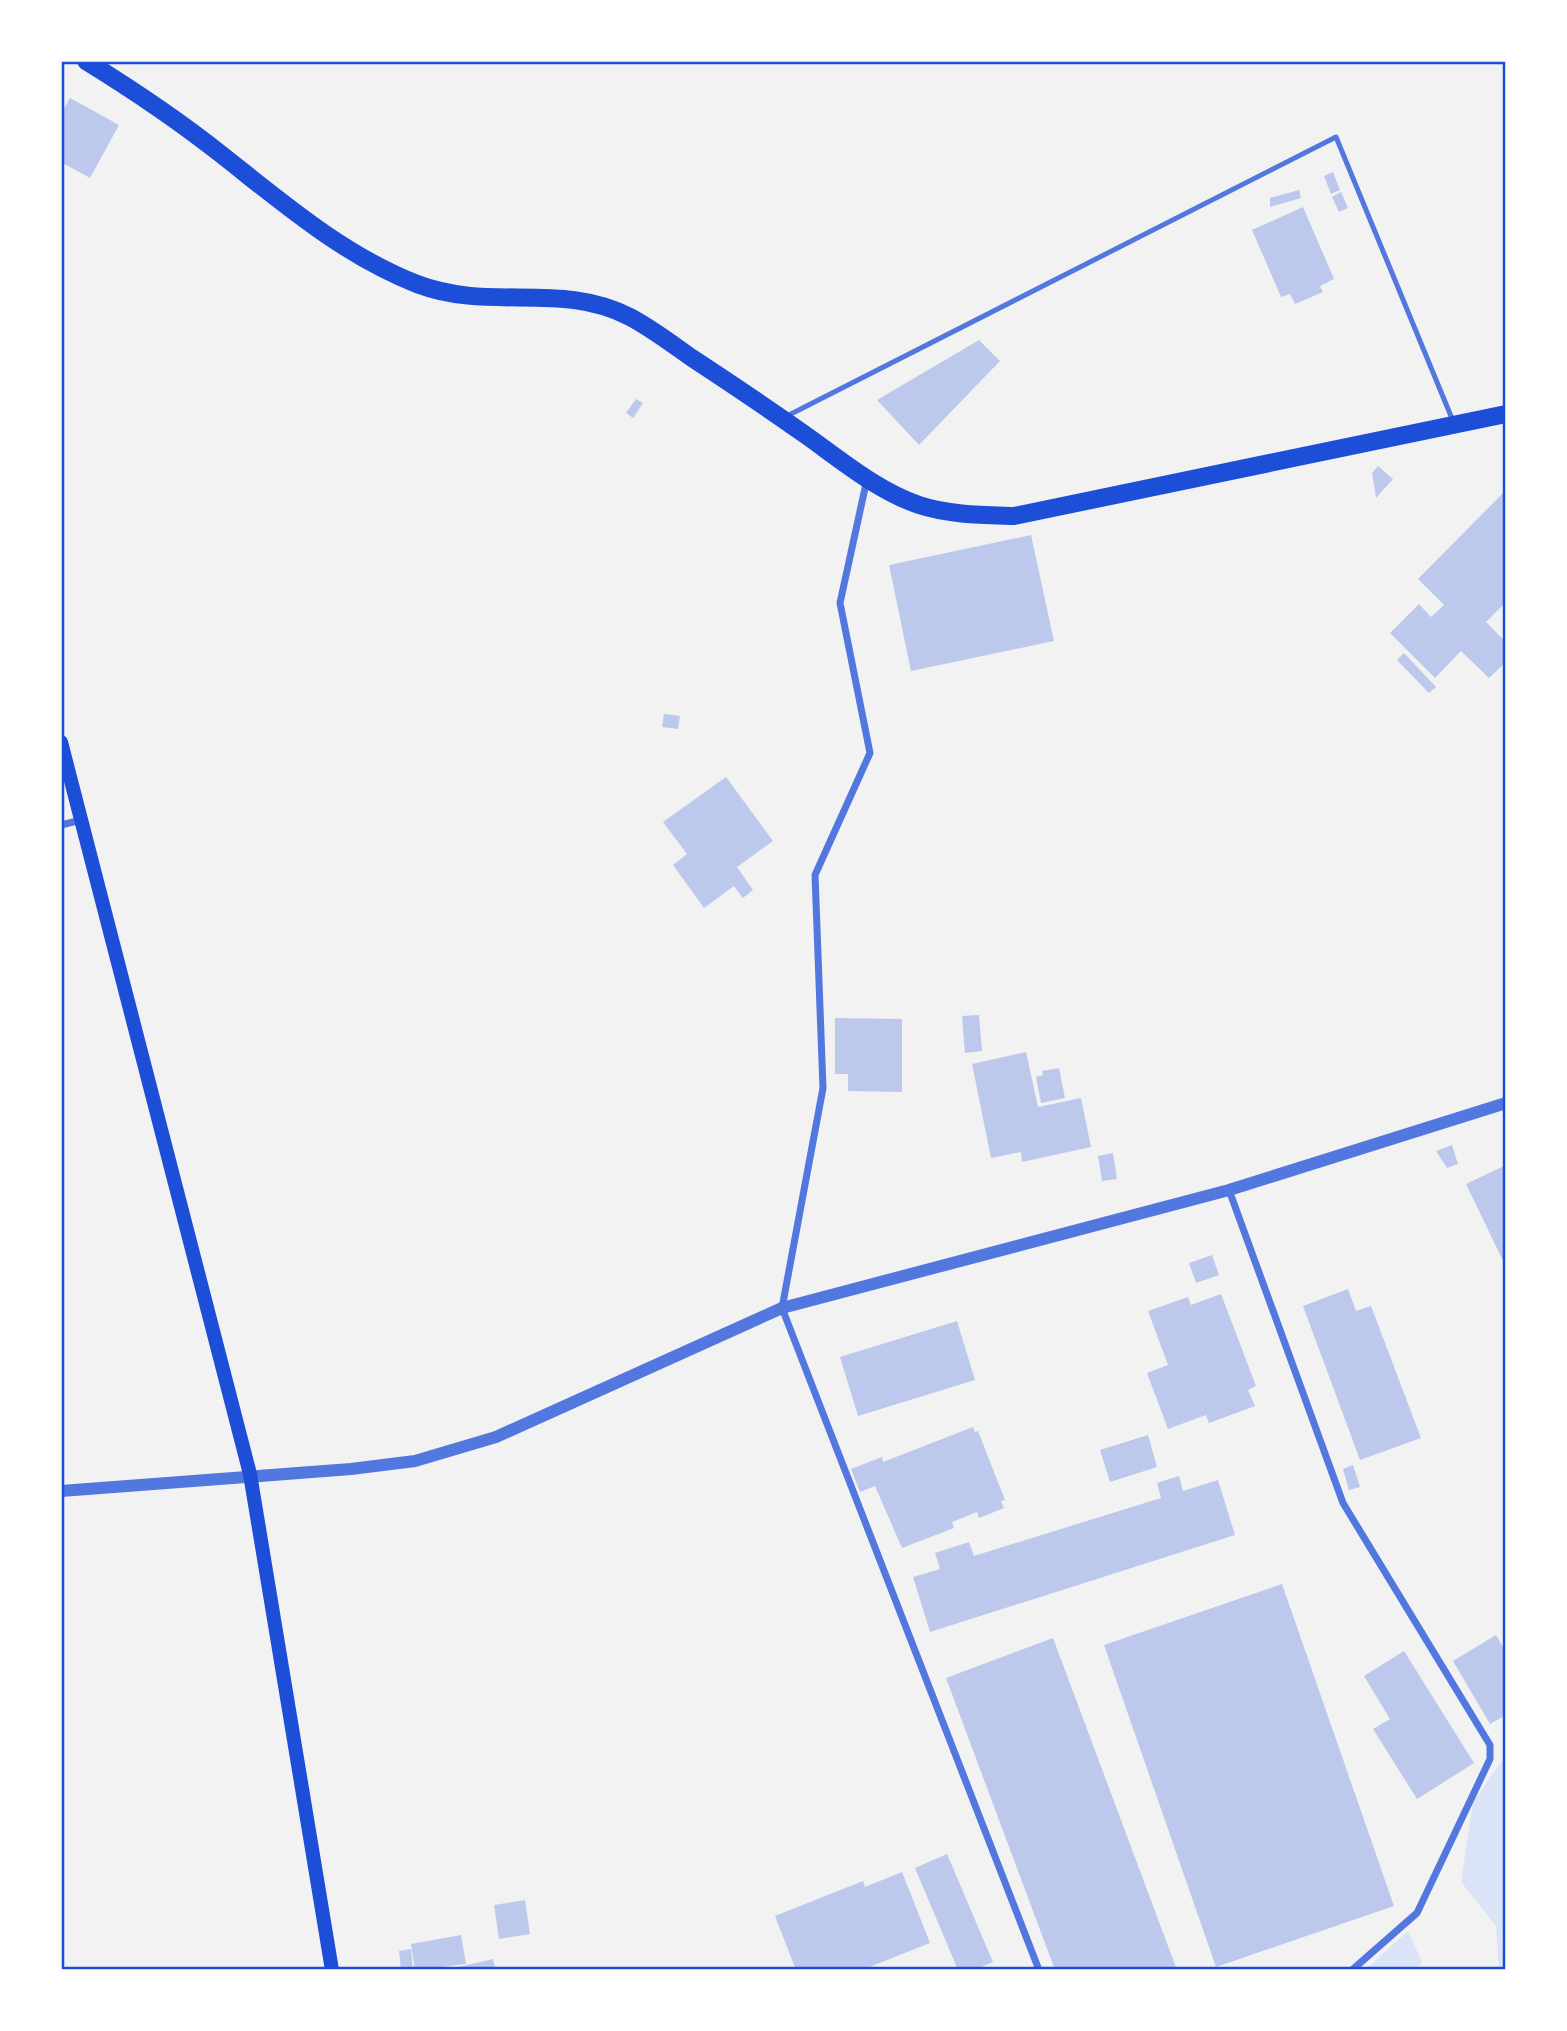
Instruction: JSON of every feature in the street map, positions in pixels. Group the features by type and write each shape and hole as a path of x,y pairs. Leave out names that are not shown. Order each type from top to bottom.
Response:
{"main road":[{"path":"86,61 220,153 309,224 362,256 416,283 465,298 566,298 603,303 633,319 782,418 867,480 920,506 970,514 1014,516 1454,422 1506,414"},
{"path":"61,741 250,1474 332,1970"}],"street":[{"path":"867,480 840,603 870,753 815,874 823,1088 782,1308 1039,1970"},
{"path":"61,825 83,820"},
{"path":"61,1491 250,1474 351,1469 415,1461 496,1437 604,1391 782,1308 1229,1189 1506,1103"},
{"path":"1229,1189 1343,1503 1490,1745 1490,1759 1417,1913 1352,1970"}],"lane":[{"path":"782,418 1336,137 1454,422"}],"shaded area":[{"path":"1506,1755 1506,1970 1499,1970 1496,1926 1461,1882 1473,1802"},
{"path":"1408,1931 1422,1962 1415,1970 1365,1970"}],"building":[{"path":"70,98 119,125 90,178 61,162 61,114"},
{"path":"1333,172 1340,190 1331,194 1324,176"},
{"path":"1299,190 1301,198 1270,207 1270,198"},
{"path":"1341,192 1348,208 1339,212 1332,197"},
{"path":"1303,207 1334,279 1320,286 1323,292 1295,304 1290,294 1281,297 1252,230"},
{"path":"979,340 1000,361 919,445 877,400"},
{"path":"636,399 643,403 633,418 626,413"},
{"path":"1378,466 1393,479 1376,498 1372,473"},
{"path":"1506,490 1506,602 1486,622 1506,642 1506,662 1489,678 1461,651 1435,678 1390,633 1419,604 1431,617 1444,605 1418,579"},
{"path":"1031,535 1054,641 911,671 889,565"},
{"path":"1404,653 1436,687 1429,693 1397,660"},
{"path":"664,714 680,716 678,729 662,727"},
{"path":"726,777 773,841 737,867 753,890 743,898 734,886 704,908 673,865 687,854 663,822"},
{"path":"979,1015 982,1051 965,1053 962,1016"},
{"path":"835,1018 902,1019 902,1092 848,1091 848,1074 835,1074"},
{"path":"1026,1052 1038,1107 1081,1098 1091,1147 1022,1162 1021,1152 991,1158 972,1064"},
{"path":"1059,1068 1065,1098 1041,1103 1036,1077 1043,1075 1042,1071"},
{"path":"1452,1145 1458,1164 1447,1168 1436,1151"},
{"path":"1113,1153 1117,1179 1102,1181 1098,1156"},
{"path":"1506,1165 1506,1267 1466,1184"},
{"path":"1212,1255 1219,1275 1196,1283 1189,1263"},
{"path":"1348,1289 1356,1311 1371,1306 1421,1438 1360,1460 1303,1306"},
{"path":"1221,1294 1256,1386 1248,1390 1255,1406 1209,1423 1206,1415 1168,1429 1147,1373 1168,1365 1148,1311 1188,1297 1191,1305"},
{"path":"957,1321 975,1380 858,1416 840,1357"},
{"path":"973,1427 975,1432 978,1431 1005,1500 1001,1501 1004,1508 979,1518 977,1512 952,1522 954,1528 902,1548 875,1486 860,1492 851,1469 882,1457 883,1462"},
{"path":"1148,1435 1157,1467 1110,1482 1100,1450"},
{"path":"1353,1465 1360,1487 1349,1490 1343,1469"},
{"path":"1179,1476 1183,1491 1218,1480 1235,1535 930,1632 913,1577 940,1569 935,1553 969,1542 974,1556 1161,1498 1157,1483"},
{"path":"1282,1584 1394,1906 1216,1967 1104,1645"},
{"path":"1496,1635 1506,1652 1506,1715 1490,1724 1453,1661"},
{"path":"1053,1638 1177,1970 1055,1970 946,1678"},
{"path":"1404,1651 1474,1763 1417,1799 1373,1729 1390,1719 1364,1676"},
{"path":"947,1854 993,1962 974,1970 958,1970 915,1868"},
{"path":"902,1872 930,1943 862,1970 796,1970 775,1916 863,1881 865,1887"},
{"path":"525,1900 530,1934 499,1939 494,1905"},
{"path":"461,1935 466,1964 415,1970 411,1944"},
{"path":"411,1949 413,1970 401,1970 399,1951"},
{"path":"493,1959 496,1970 450,1970 450,1969"}]}
